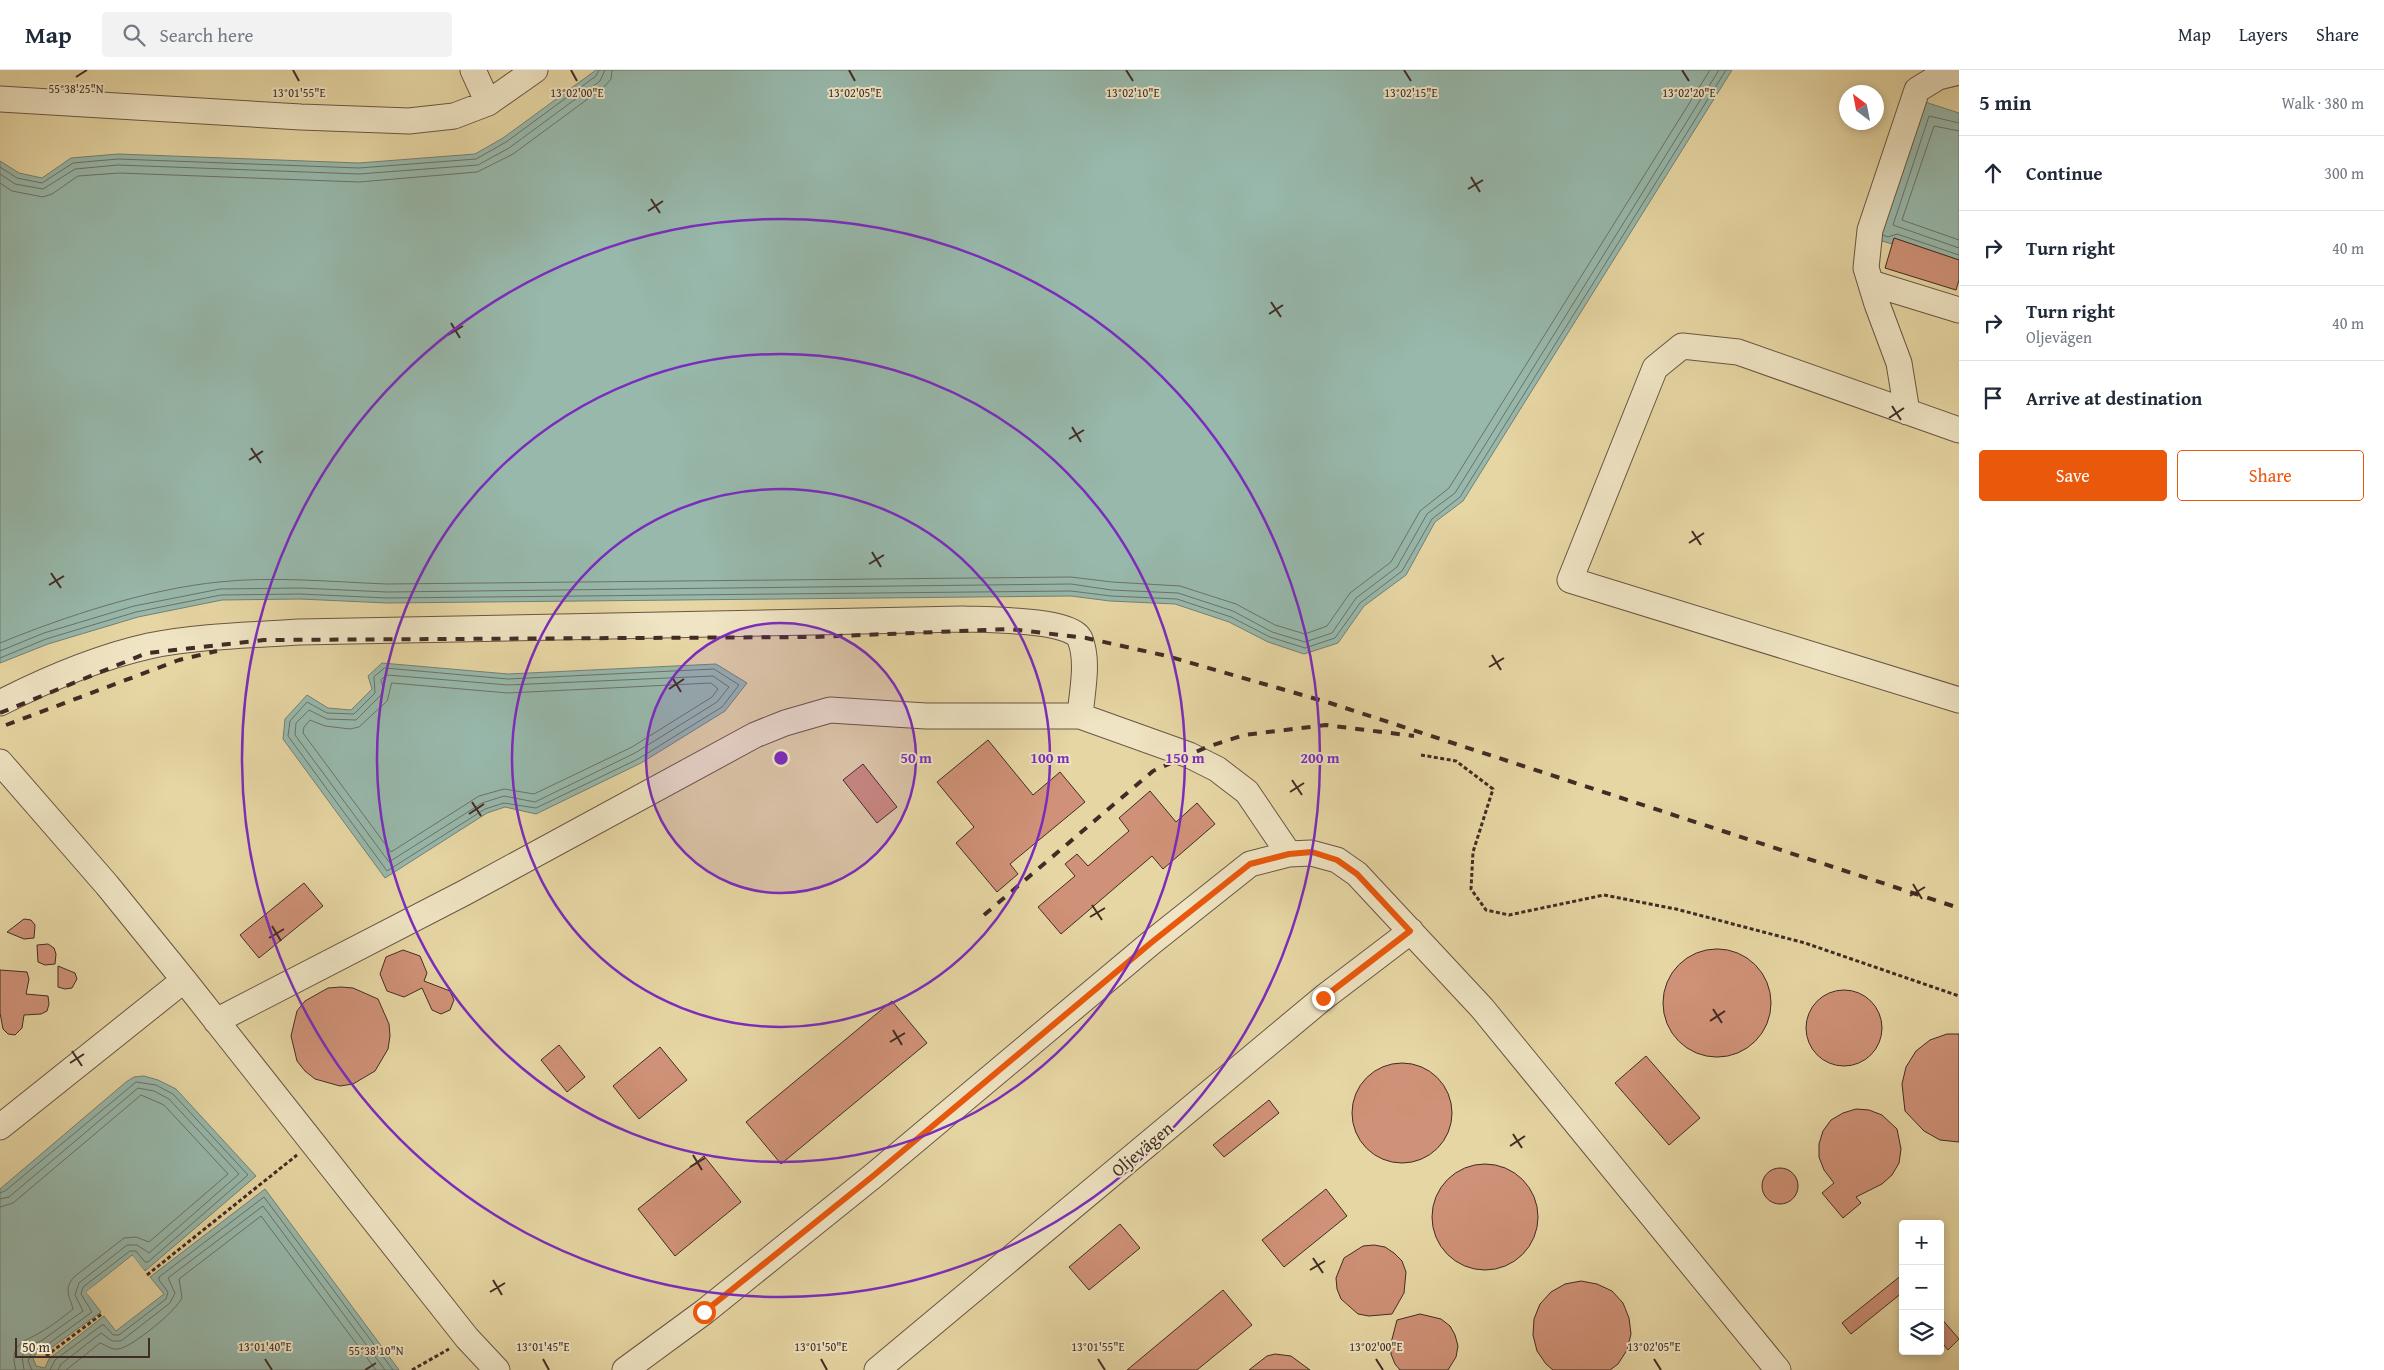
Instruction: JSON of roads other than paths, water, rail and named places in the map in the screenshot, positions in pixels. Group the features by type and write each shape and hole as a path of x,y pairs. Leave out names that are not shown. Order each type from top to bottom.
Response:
{"street":[{"path":"473,70 488,103"},
{"path":"0,99 301,117 409,121 454,116 488,103 535,70"},
{"path":"1907,412 1899,363 1866,268 1870,230 1916,90 1938,77 1959,72"},
{"path":"1870,283 1959,310"},
{"path":"1959,430 1738,352 1682,346 1655,368 1570,580 1959,700"},
{"path":"0,703 97,662 149,646 217,638 300,632 963,618 1053,624 1073,630 1080,637 1085,656 1080,716"},
{"path":"216,1020 464,893 755,735 785,722 830,710 926,716 1080,716 1189,755 1217,769 1247,792 1289,854"},
{"path":"0,762 107,885 467,1338 497,1370"},
{"path":"625,1370 704,1312 873,1176 1152,942 1250,864 1289,854 1312,852 1337,860 1357,874 1482,1008 1778,1370"},
{"name":"Oljevägen","path":"879,1369 1323,998 1410,931"},
{"path":"0,1127 184,980"}],"water":[{"path":"596,70 1732,70 1463,501 1435,522 1406,575 1364,606 1338,643 1304,654 1268,642 1229,622 1175,604 1110,601 1071,596 387,603 300,599 222,600 138,617 48,644 0,663 0,161 19,173 42,178 71,158 118,154 359,163 475,154 503,138"},
{"path":"1922,101 1959,113 1959,260 1894,238 1892,244 1876,239"},
{"path":"382,663 508,674 716,664 747,683 725,711 641,763 536,814 505,807 487,813 385,878 283,739 285,719 307,695 328,708 351,710 372,689 368,676"},
{"path":"144,1076 158,1080 176,1089 256,1176 145,1271 132,1255 86,1292 101,1312 44,1353 37,1353 33,1358 36,1366 45,1368 49,1359 104,1316 116,1331 164,1294 150,1277 265,1189 399,1370 0,1370 0,1189 126,1082 134,1077"}],"railway":[{"path":"0,713 147,653 264,640 814,637 1010,629 1086,638 1167,656 1330,703 1959,908"},
{"path":"6,725 179,660 217,651"},
{"path":"984,915 1153,771 1207,747 1244,735 1326,725 1414,736"}]}
